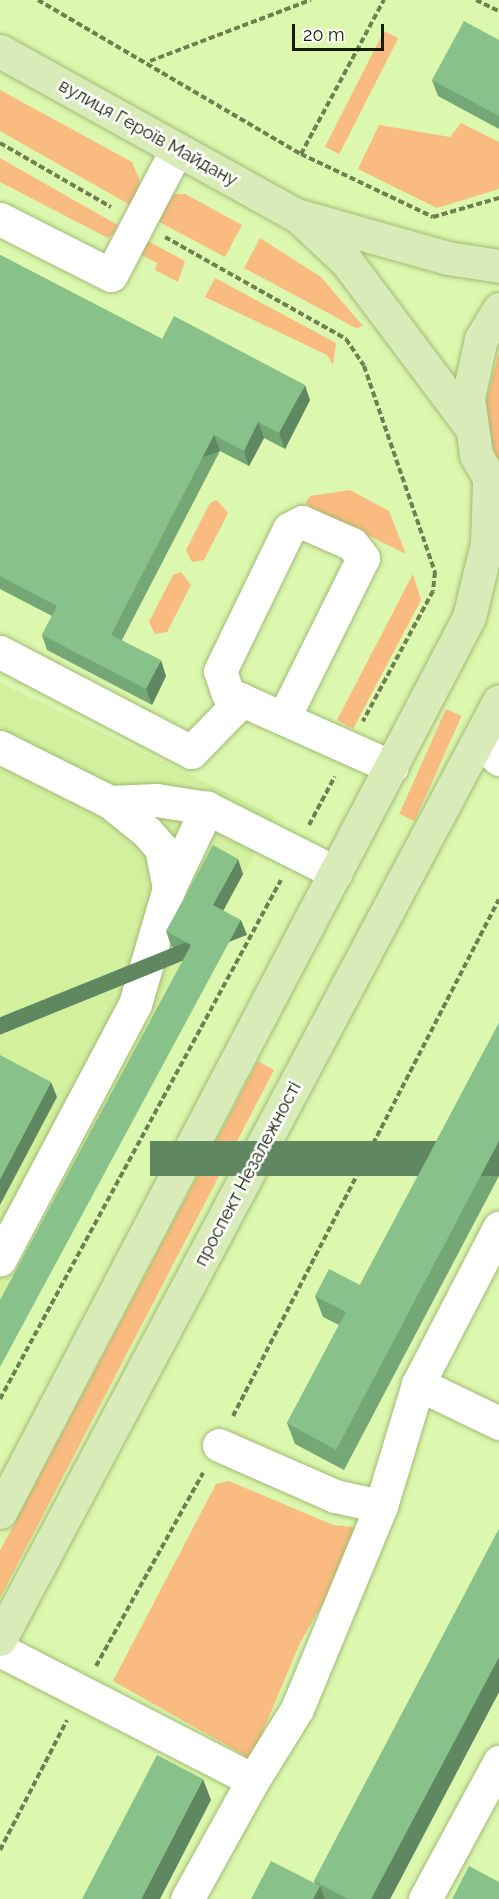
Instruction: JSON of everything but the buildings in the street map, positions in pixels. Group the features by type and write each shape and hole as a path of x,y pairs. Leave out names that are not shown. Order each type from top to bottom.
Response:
{"main road":[{"name":"вулиця Героїв Майдану","path":"0,51 296,215"},
{"path":"296,215 448,258 499,266"},
{"path":"0,1512 440,677 479,588 494,489 470,426 347,262 296,215"},
{"path":"470,426 472,367 499,309"},
{"name":"проспект Незалежності","path":"0,1639 489,750 497,704"}],"lane":[{"path":"0,219 111,274 177,149"},
{"path":"284,717 363,558 352,544 302,522 289,529 220,671 228,694 284,717 392,768"},
{"path":"0,652 191,752 243,700"},
{"path":"0,747 110,802 161,848 169,888"},
{"path":"110,802 156,800 207,808 296,850 336,873"},
{"path":"0,1259 135,1005 169,888 207,808"},
{"path":"187,1899 253,1780 297,1709 381,1506 418,1384 499,1228"},
{"path":"418,1384 499,1424"},
{"path":"219,1445 334,1496 381,1506"},
{"path":"0,1650 253,1780"},
{"path":"425,1899 499,1762"}],"path":[{"path":"38,0 150,61 301,154 433,217 499,198"},
{"path":"150,61 311,0"},
{"path":"301,154 384,0"},
{"path":"476,0 499,11"},
{"path":"0,143 346,339 364,366 435,572 433,591 0,1399"},
{"path":"0,1850 82,1691 219,1445 499,899"}],"shaded area":[{"path":"384,31 398,38 339,154 325,147"},
{"path":"0,90 132,162 140,181 132,206 0,131"},
{"path":"461,123 499,142 499,189 437,208 358,169 379,125 450,137"},
{"path":"0,158 121,227 108,238 0,182"},
{"path":"172,194 185,194 242,225 225,257 152,218"},
{"path":"142,238 185,261 178,282 155,270 157,263 142,255"},
{"path":"260,238 321,277 363,326 356,328 244,268"},
{"path":"215,278 336,343 333,365 327,355 205,297"},
{"path":"499,352 499,472 484,408"},
{"path":"350,490 389,511 406,554 305,504 310,496"},
{"path":"217,500 228,513 204,560 192,562 186,550 210,503"},
{"path":"181,572 191,585 167,632 155,634 149,622 173,575"},
{"path":"413,574 421,600 353,729 337,720"},
{"path":"0,683 275,816 0,1325"},
{"path":"446,709 462,716 415,821 399,814"},
{"path":"258,1061 274,1070 0,1598 0,1551"},
{"path":"229,1481 333,1525 365,1528 300,1643 251,1759 113,1681 216,1484"}]}
